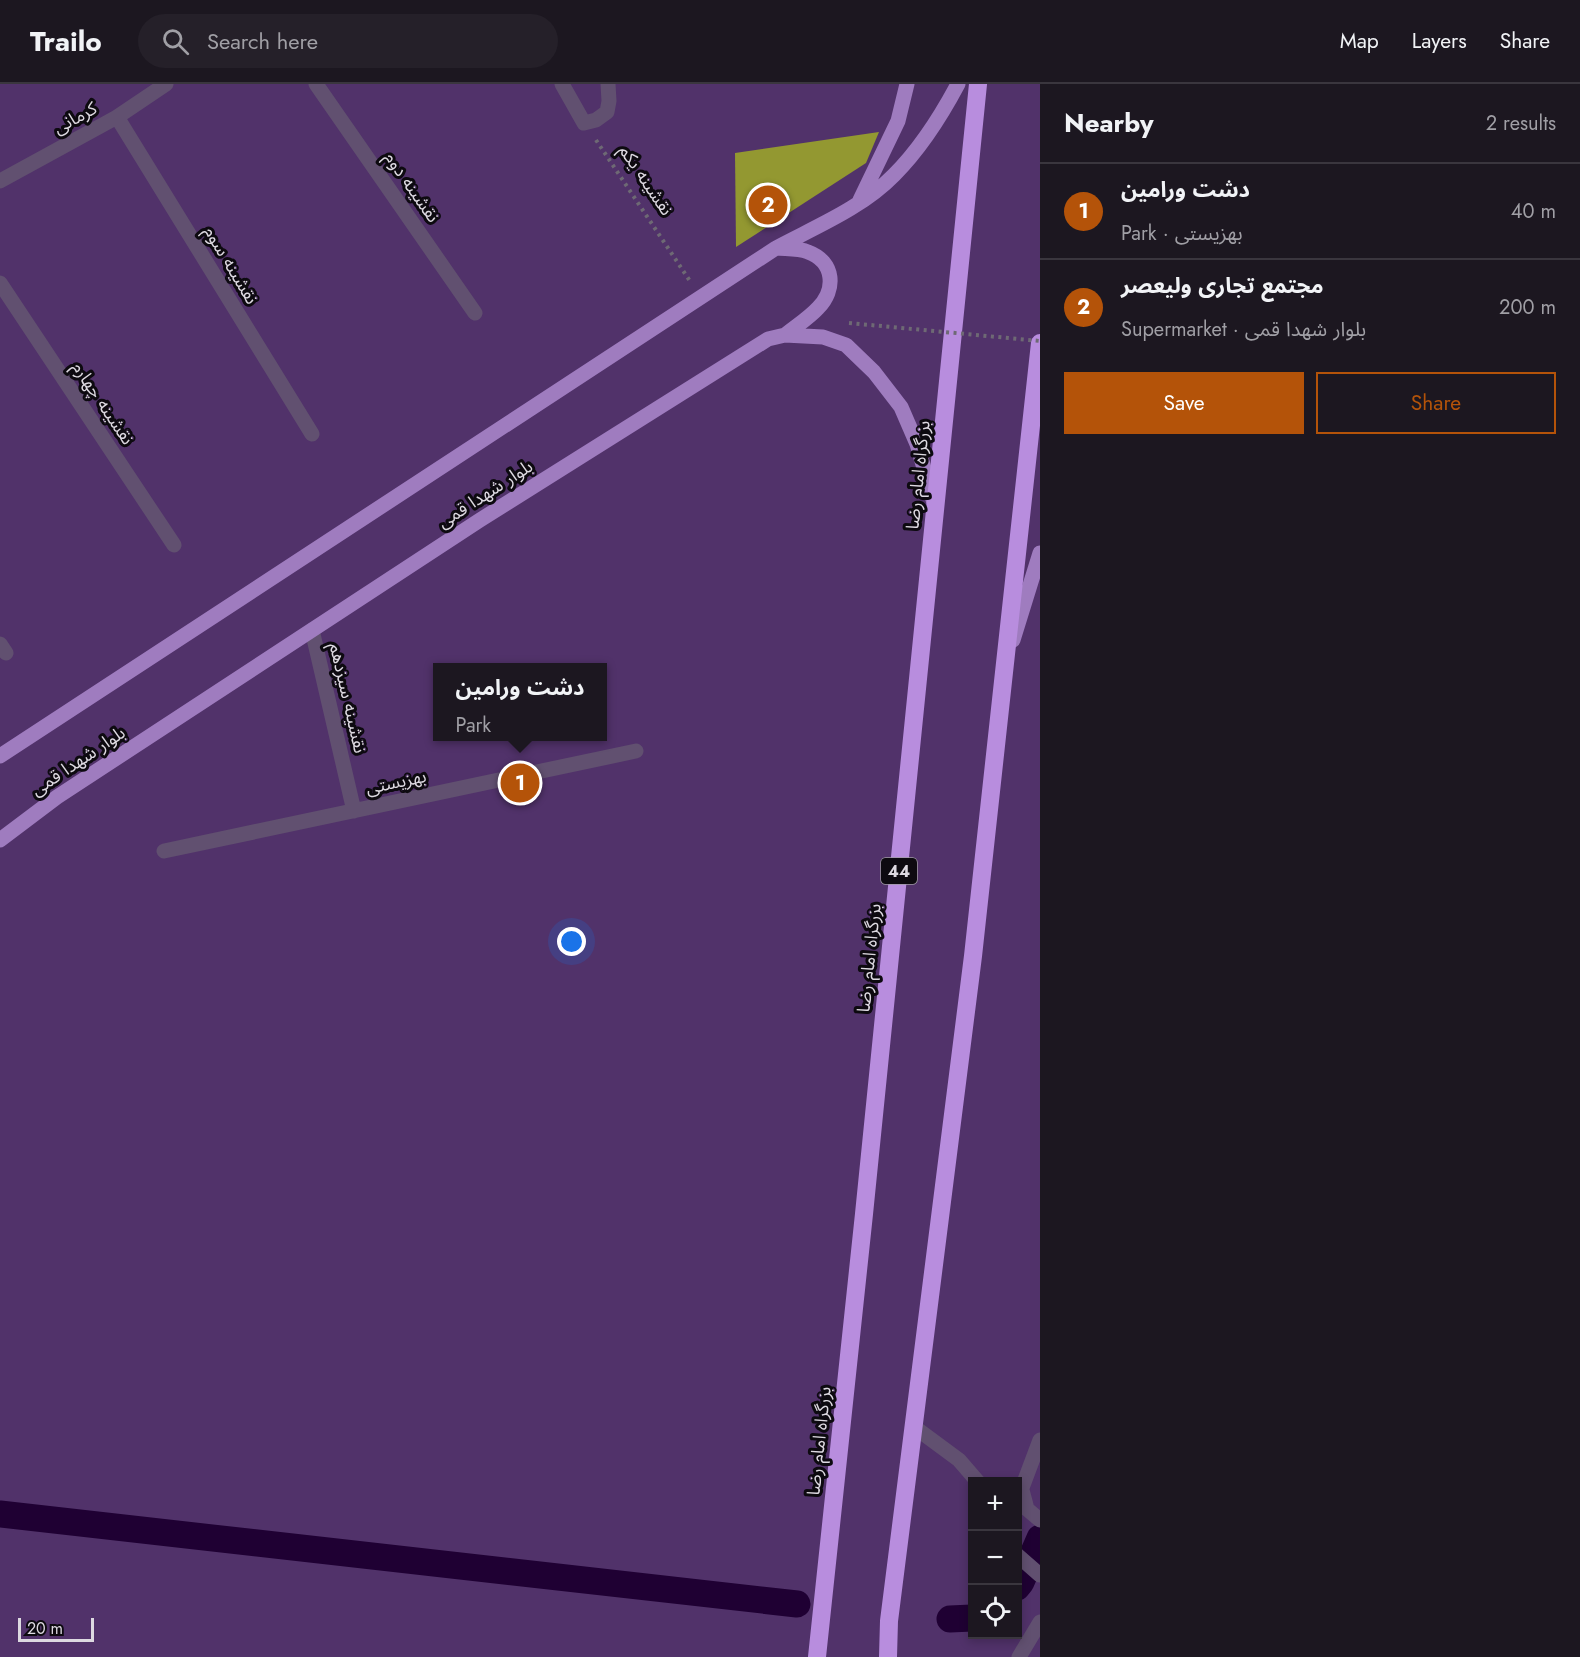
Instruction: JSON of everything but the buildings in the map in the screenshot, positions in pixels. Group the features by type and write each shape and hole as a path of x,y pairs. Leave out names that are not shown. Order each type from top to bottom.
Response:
{"highway":[{"name":"بزرگراه امام رضا","path":"817,1657 978,84"},
{"path":"888,1657 889,1621 973,956 1040,342"}],"main road":[{"path":"859,203 898,121 907,84"},
{"path":"0,756 776,248 859,203 894,176 929,133 958,84"},
{"path":"776,248 808,252 820,259 828,268 831,279 829,294 819,308 785,335"},
{"name":"بلوار شهدا قمی","path":"0,840 57,797 480,520 768,339 785,335 823,337 846,345 874,372 901,407 917,444 936,511"},
{"path":"1006,663 1040,553"}],"street":[{"name":"کرمانی","path":"0,181 117,117 166,84"},
{"name":"نقشینه دوم","path":"316,84 475,313"},
{"path":"562,84 584,123 596,120 607,112 608,84"},
{"name":"نقشینه سوم","path":"117,117 312,434"},
{"name":"نقشینه چهارم","path":"0,283 174,545"},
{"name":"نقشینه سیزدهم","path":"312,630 354,811"},
{"name":"بهزیستی","path":"164,851 636,751"},
{"path":"913,1426 959,1460 974,1477"},
{"path":"1022,1490 1040,1440"},
{"path":"1022,1500 1027,1509 1040,1520"},
{"path":"1022,1559 1040,1575"},
{"path":"1019,1657 1040,1622"}],"path":[{"name":"نقشینه یکم","path":"584,123 700,297"},
{"path":"849,323 1040,342"}],"shaded area":[{"path":"0,84 1040,84 1040,1657 0,1657"}],"waterway":[{"path":"0,1514 797,1604"},
{"path":"1019,1585 1040,1538"},
{"path":"950,1619 968,1618"}],"place":[{"name":"مجتمع تجاری ولیعصر","path":"768,205"},
{"name":"دشت ورامین","path":"520,783"}]}
